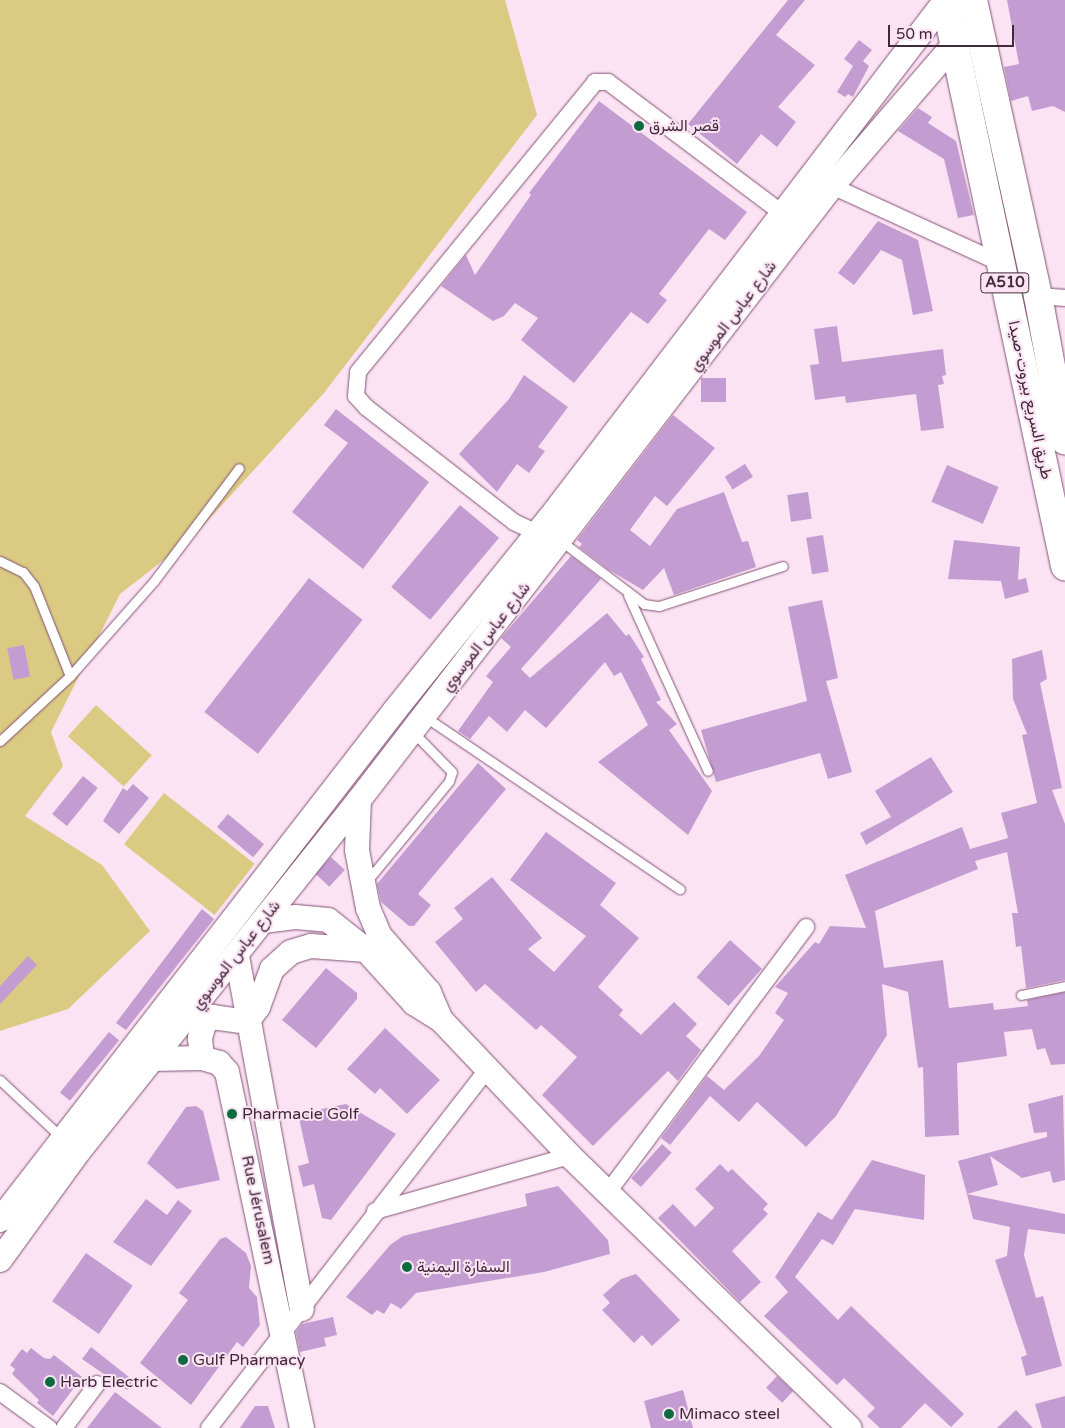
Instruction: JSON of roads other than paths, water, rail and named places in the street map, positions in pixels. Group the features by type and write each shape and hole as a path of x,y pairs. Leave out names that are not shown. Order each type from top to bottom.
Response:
{"highway":[{"name":"طريق السريع بيروت-صيدا","path":"946,0 1065,566"},
{"name":"طريق السريع بيروت-صيدا","path":"975,9 1038,296 1065,441"}],"street":[{"name":"شارع عباس الموسوي","path":"0,1260 70,1144 946,0"},
{"name":"شارع عباس الموسوي","path":"0,1220 152,1059 237,956 560,541 832,186 954,44 975,9"},
{"path":"560,541 537,534 514,522 366,407 356,396 358,372 595,82 608,82 782,213"},
{"path":"832,186 1000,263"},
{"path":"1038,296 1065,298"},
{"path":"359,800 357,850 362,887 380,936 429,992 441,1020"},
{"path":"263,921 295,917 328,920 366,950 414,1003 441,1020 486,1071 570,1156 850,1428"},
{"path":"608,1192 806,927"},
{"path":"202,1058 201,1030 208,1020 220,1017 247,1022 258,1007 272,969 291,952 310,946 366,950"},
{"name":"Rue Jérusalem","path":"237,956 247,1022 302,1308"},
{"name":"Rue Jérusalem","path":"152,1059 202,1058 219,1063 232,1084 302,1428"},
{"path":"209,1428 375,1211 486,1071"},
{"path":"375,1211 570,1156"},
{"path":"64,1428 98,1384"},
{"path":"0,1392 49,1428"}],"lane":[{"path":"0,741 70,676 154,581 239,468"},
{"path":"560,541 628,595 644,604 659,606 783,566"},
{"path":"0,561 23,572 34,586 70,676"},
{"path":"628,595 708,771"},
{"path":"362,887 450,781 452,772 418,724"},
{"path":"418,724 680,889"},
{"path":"1021,994 1065,986"},
{"path":"0,1080 70,1144"}],"place":[{"name":"قصر الشرق","path":"639,126"},
{"name":"Pharmacie Golf","path":"232,1114"},
{"name":"السفارة اليمنية","path":"407,1267"},
{"name":"Gulf Pharmacy","path":"183,1360"},
{"name":"Harb Electric","path":"50,1382"},
{"name":"Mimaco steel","path":"669,1414"}]}
